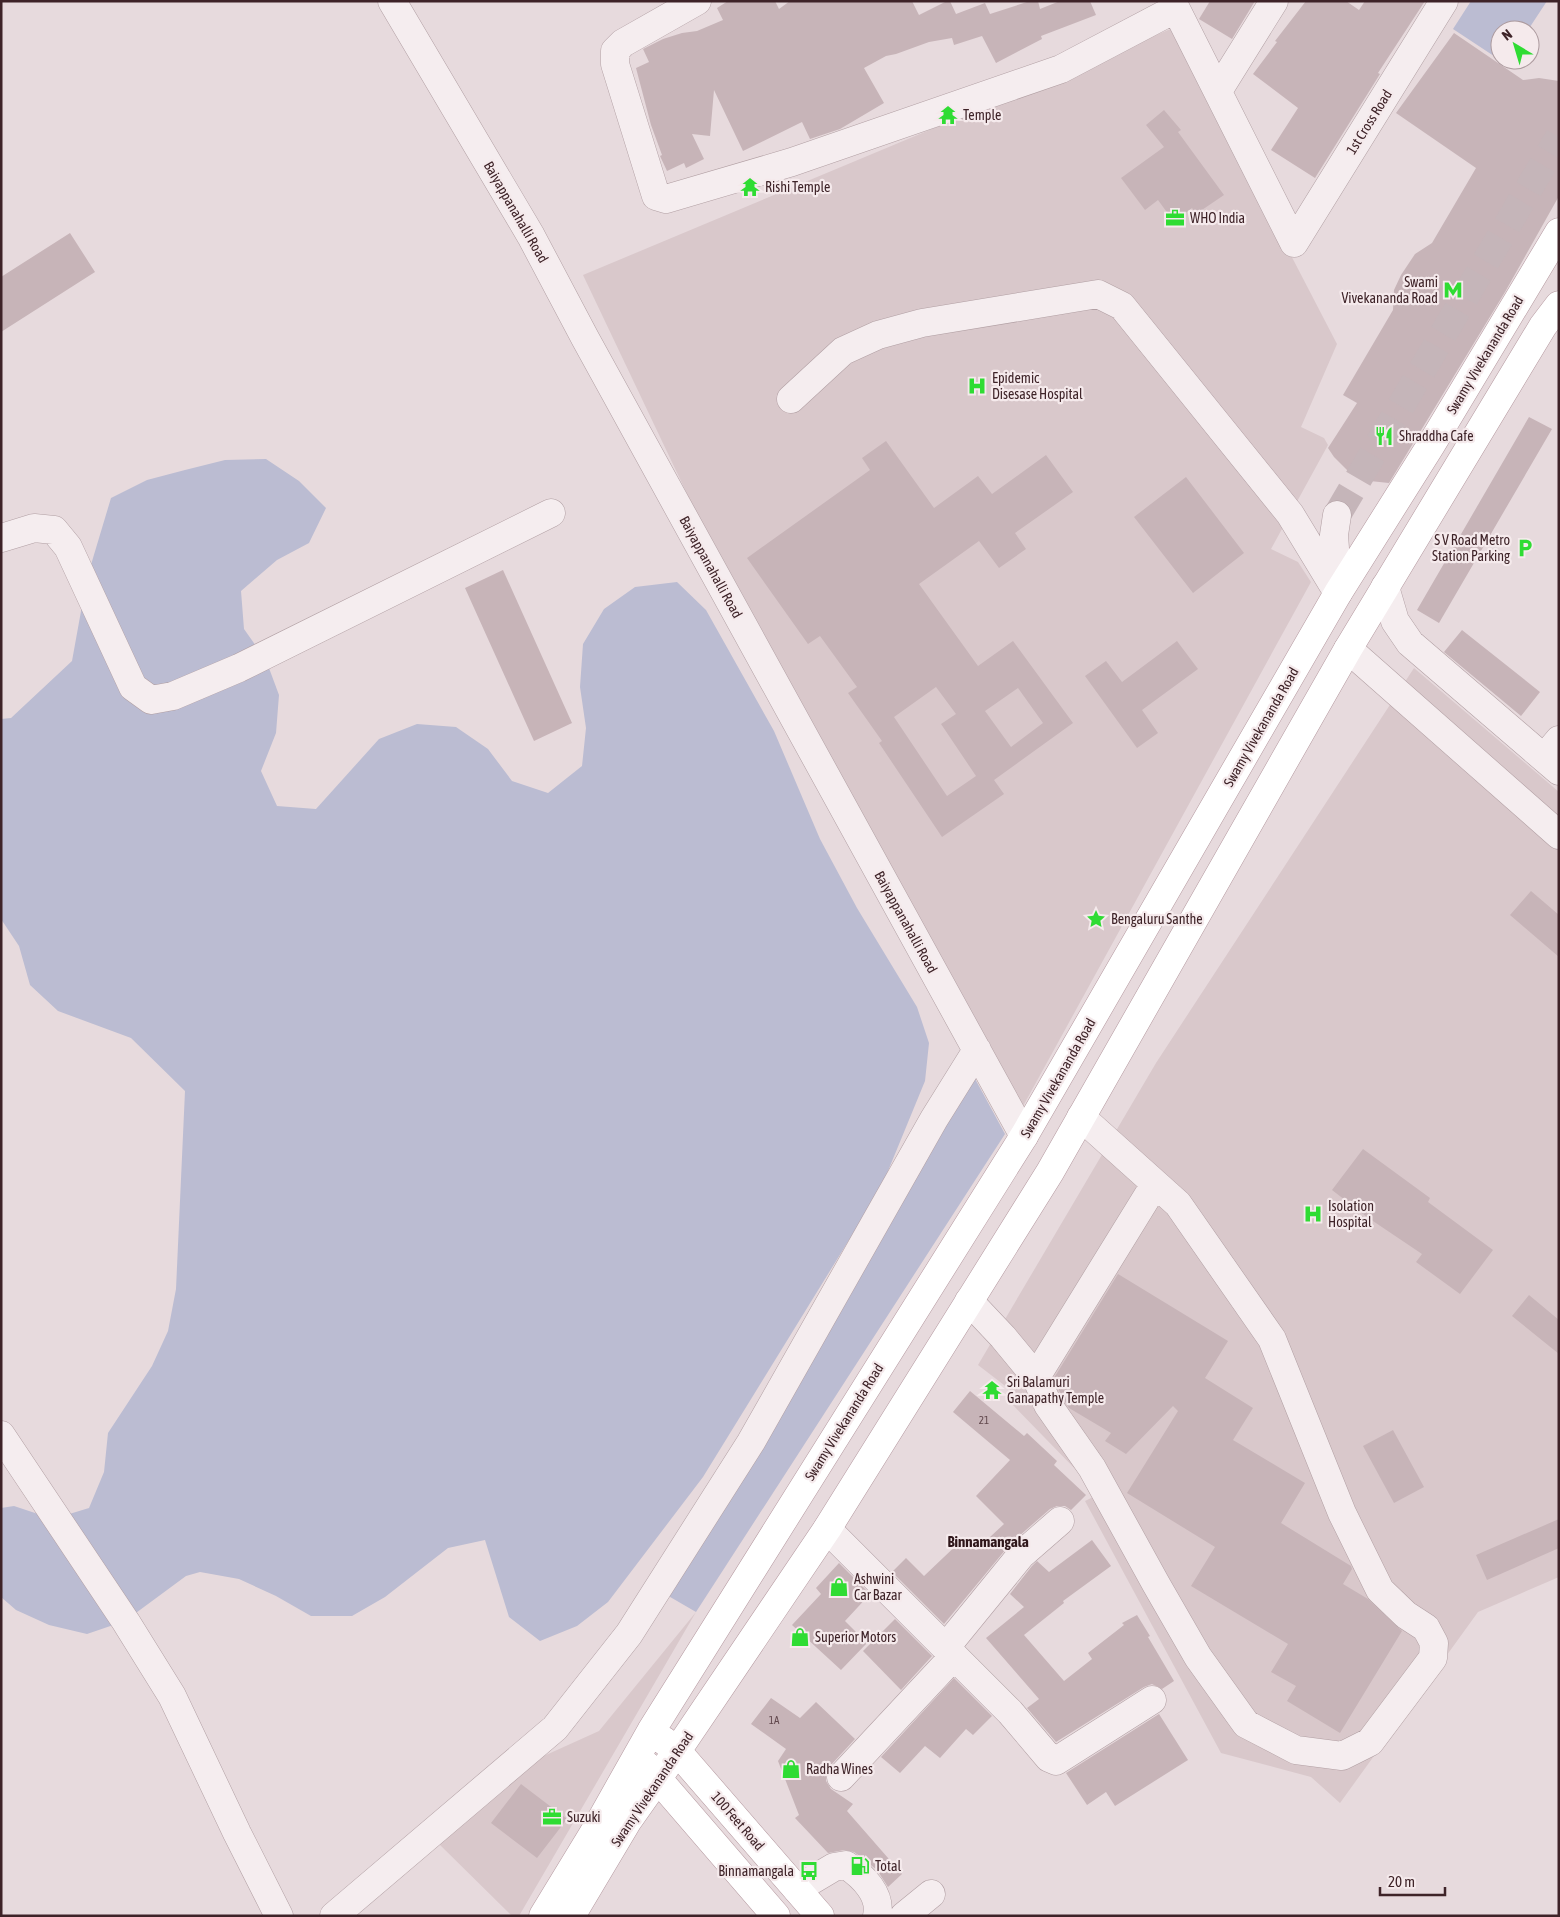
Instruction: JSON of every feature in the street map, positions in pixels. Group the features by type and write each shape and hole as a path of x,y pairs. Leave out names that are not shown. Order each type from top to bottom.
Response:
{"main road":[{"name":"Swamy Vivekananda Road","path":"543,1916 593,1834 636,1755 1024,1136 1338,593 1431,445 1559,232"},
{"path":"1530,280 1559,296"},
{"name":"Swamy Vivekananda Road","path":"578,1912 627,1822 827,1529 1050,1172 1348,649 1385,587 1551,331 1559,305"},
{"path":"1512,310 1551,331"},
{"name":"100 Feet Road","path":"651,1731 677,1751 820,1916"},
{"path":"636,1755 658,1777 776,1916"}],"street":[{"path":"374,1 529,269 585,338"},
{"name":"Baiyappanahalli Road","path":"392,1 531,236 585,338 1024,1136"},
{"path":"414,1 558,250 585,338"},
{"path":"697,1 623,43 615,52 615,64 656,196 660,199 666,199 792,162 1061,70 1174,5 1218,91"},
{"path":"1218,91 1274,1"},
{"name":"1st Cross Road","path":"1218,91 1294,243 1444,1"},
{"path":"791,399 842,351 878,335 922,323 1098,294 1122,306 1290,514 1338,593"},
{"path":"1,538 34,528 54,530 68,548 133,687 151,700 173,696 239,668 551,513"},
{"path":"1337,515 1334,535 1338,593"},
{"path":"1385,587 1395,621 1410,643 1554,756"},
{"path":"1348,649 1559,835"},
{"path":"334,1916 555,1728 629,1634 750,1442 934,1119 977,1050"},
{"path":"969,1301 1003,1337 1036,1377 1048,1405 1092,1468 1198,1657 1246,1724 1296,1750 1342,1756 1370,1742 1433,1658 1434,1642 1426,1628 1406,1615 1380,1590 1342,1512 1272,1338 1178,1204 1081,1117"},
{"path":"1036,1377 1155,1184"},
{"path":"1,1435 126,1622 172,1696 279,1916"},
{"path":"841,1777 950,1652 1021,1555 1060,1521"},
{"path":"827,1529 1010,1712 1049,1758 1056,1761 1152,1700"},
{"path":"797,1890 834,1867 846,1865 857,1872 874,1892 879,1902 877,1916"},
{"path":"904,1916 931,1894"}],"shaded area":[{"path":"1471,1 1547,1 1535,20 1490,20 1490,53 1453,29"},
{"name":"Epidemic Disesase Hospital","path":"1173,28 1337,344 1301,427 1324,438 1328,445 1271,549 1298,562 1311,582 1022,1108 719,561 583,275"},
{"path":"266,459 299,481 326,508 309,543 277,560 241,591 244,629 266,660 279,695 276,733 261,771 277,806 316,809 379,739 417,724 456,727 488,749 512,781 548,793 582,766 586,728 580,687 583,644 604,609 635,587 677,582 706,610 774,731 820,839 857,908 917,1007 929,1043 925,1081 881,1188 703,1477 608,1602 577,1626 540,1641 509,1617 485,1540 448,1548 385,1597 352,1616 311,1616 276,1596 239,1579 200,1572 186,1576 125,1621 87,1634 49,1625 16,1610 1,1597 1,1508 14,1506 53,1519 89,1508 104,1472 108,1433 152,1366 168,1331 176,1289 185,1091 131,1038 58,1011 30,985 19,946 1,919 1,719 11,718 72,661 87,578 111,498 147,480 185,470 225,460"},
{"name":"Isolation Hospital","path":"1414,668 1559,792 1559,1577 1478,1612 1340,1803 1311,1777 1221,1753 1085,1501 1095,1496 1081,1475 1011,1403 1017,1395 978,1365 1156,1063"},
{"path":"973,1075 1005,1134 696,1612 665,1594"},
{"path":"696,1612 519,1916 512,1916 439,1844 515,1769 599,1731"}],"building":[{"path":"728,1 775,1 779,9 790,1 912,1 919,15 947,1 950,1 956,14 985,3 990,14 1030,1 1038,1 1040,9 1060,1 1090,1 1096,15 1041,36 1042,39 996,63 982,36 954,45 952,38 929,42 886,56 864,68 884,103 840,129 810,139 802,122 743,151 714,90 710,136 692,134 704,159 686,168 684,163 667,171 660,156 662,155 651,125 636,68 649,62 643,49 663,39 697,31 723,20 717,8"},
{"path":"1210,1 1255,1 1232,39 1199,19"},
{"path":"1306,1 1346,1 1359,10 1365,1 1425,1 1378,73 1380,74 1315,178 1271,150 1298,108 1253,74 1277,42 1275,41"},
{"path":"1454,33 1490,58 1490,70 1508,70 1523,80 1539,78 1559,81 1559,196 1505,292 1389,483 1370,481 1350,473 1328,448 1357,403 1343,395 1393,310 1394,290 1401,275 1415,254 1432,243 1476,168 1396,113"},
{"path":"1164,110 1181,130 1178,132 1224,195 1196,214 1192,208 1179,218 1166,211 1158,200 1145,210 1121,178 1164,147 1146,125"},
{"path":"70,233 95,272 1,332 1,277"},
{"path":"1529,417 1552,429 1439,623 1417,610"},
{"path":"886,441 934,508 978,476 992,494 1046,455 1073,492 1015,533 1026,549 999,568 979,541 919,584 978,666 1013,641 1073,723 994,780 1004,794 942,837 879,743 882,741 848,693 857,687 820,636 808,644 747,558 870,470 862,458","holes":["936,687 956,714 941,724 976,776 947,796 894,717","1018,688 1043,723 1011,747 985,711"]},
{"path":"1186,477 1244,553 1193,593 1134,517"},
{"path":"503,570 572,723 534,741 465,588"},
{"path":"1462,630 1540,692 1521,716 1444,652"},
{"path":"1177,641 1198,669 1142,710 1158,733 1137,748 1085,676 1106,661 1122,682"},
{"path":"1531,891 1559,915 1559,957 1510,915"},
{"path":"1363,1149 1430,1198 1428,1202 1493,1250 1460,1294 1416,1262 1422,1254 1367,1217 1332,1190"},
{"path":"1118,1274 1228,1341 1205,1378 1253,1408 1233,1440 1305,1483 1281,1523 1351,1566 1352,1569 1343,1584 1368,1599 1402,1631 1340,1733 1287,1701 1296,1686 1271,1672 1288,1644 1191,1586 1215,1547 1127,1493 1178,1411 1173,1406 1126,1454 1105,1441 1111,1433 1069,1408 1062,1397 1054,1378"},
{"path":"1529,1295 1559,1320 1559,1354 1512,1316"},
{"path":"970,1391 1024,1436 1027,1433 1057,1461 1054,1465 1086,1495 1071,1510 1065,1506 1057,1506 1050,1509 1011,1543 944,1624 892,1572 906,1558 924,1576 964,1538 976,1550 1004,1524 976,1496 1010,1460 953,1412"},
{"path":"1393,1430 1424,1487 1394,1503 1363,1446"},
{"path":"1559,1519 1559,1548 1487,1580 1476,1555"},
{"path":"1092,1540 1111,1566 1063,1601 1064,1603 1024,1635 1064,1681 1092,1659 1088,1653 1124,1625 1122,1623 1137,1615 1174,1681 1162,1689 1152,1684 1144,1687 1056,1742 1027,1708 1039,1699 986,1638 1024,1607 1010,1594 1037,1561 1049,1572"},
{"path":"839,1563 870,1594 845,1621 867,1643 841,1670 792,1625 821,1594 816,1588"},
{"path":"895,1619 932,1656 901,1690 863,1651"},
{"path":"954,1678 992,1716 973,1735 966,1729 940,1758 925,1746 900,1773 881,1757"},
{"path":"771,1698 800,1718 816,1702 855,1739 830,1766 826,1773 826,1781 831,1789 853,1804 847,1811 902,1874 888,1887 877,1870 854,1852 844,1850 828,1853 795,1818 799,1815 778,1761 786,1749 751,1724"},
{"path":"1159,1714 1188,1760 1115,1806 1106,1792 1087,1805 1066,1773"},
{"path":"521,1784 567,1819 537,1858 491,1823"}],"tunnel":[{"path":"1337,515 1559,137"}],"place":[{"name":"Temple","path":"948,115"},
{"name":"Rishi Temple","path":"750,187"},
{"name":"WHO India","path":"1175,218"},
{"name":"Swami Vivekananda Road","path":"1453,290"},
{"name":"Epidemic Disesase Hospital","path":"977,386"},
{"name":"Shraddha Cafe","path":"1384,436"},
{"name":"S V Road Metro Station Parking","path":"1525,548"},
{"name":"Bengaluru Santhe","path":"1096,919"},
{"name":"Isolation Hospital","path":"1313,1214"},
{"name":"Sri Balamuri Ganapathy Temple","path":"992,1390"},
{"name":"Ashwini Car Bazar","path":"839,1587"},
{"name":"Superior Motors","path":"800,1637"},
{"name":"Radha Wines","path":"791,1769"},
{"name":"Suzuki","path":"552,1817"},
{"name":"Total","path":"860,1866"},
{"name":"Binnamangala","path":"809,1871"}],"district":[{"name":"Binnamangala","path":"988,1542"}]}
